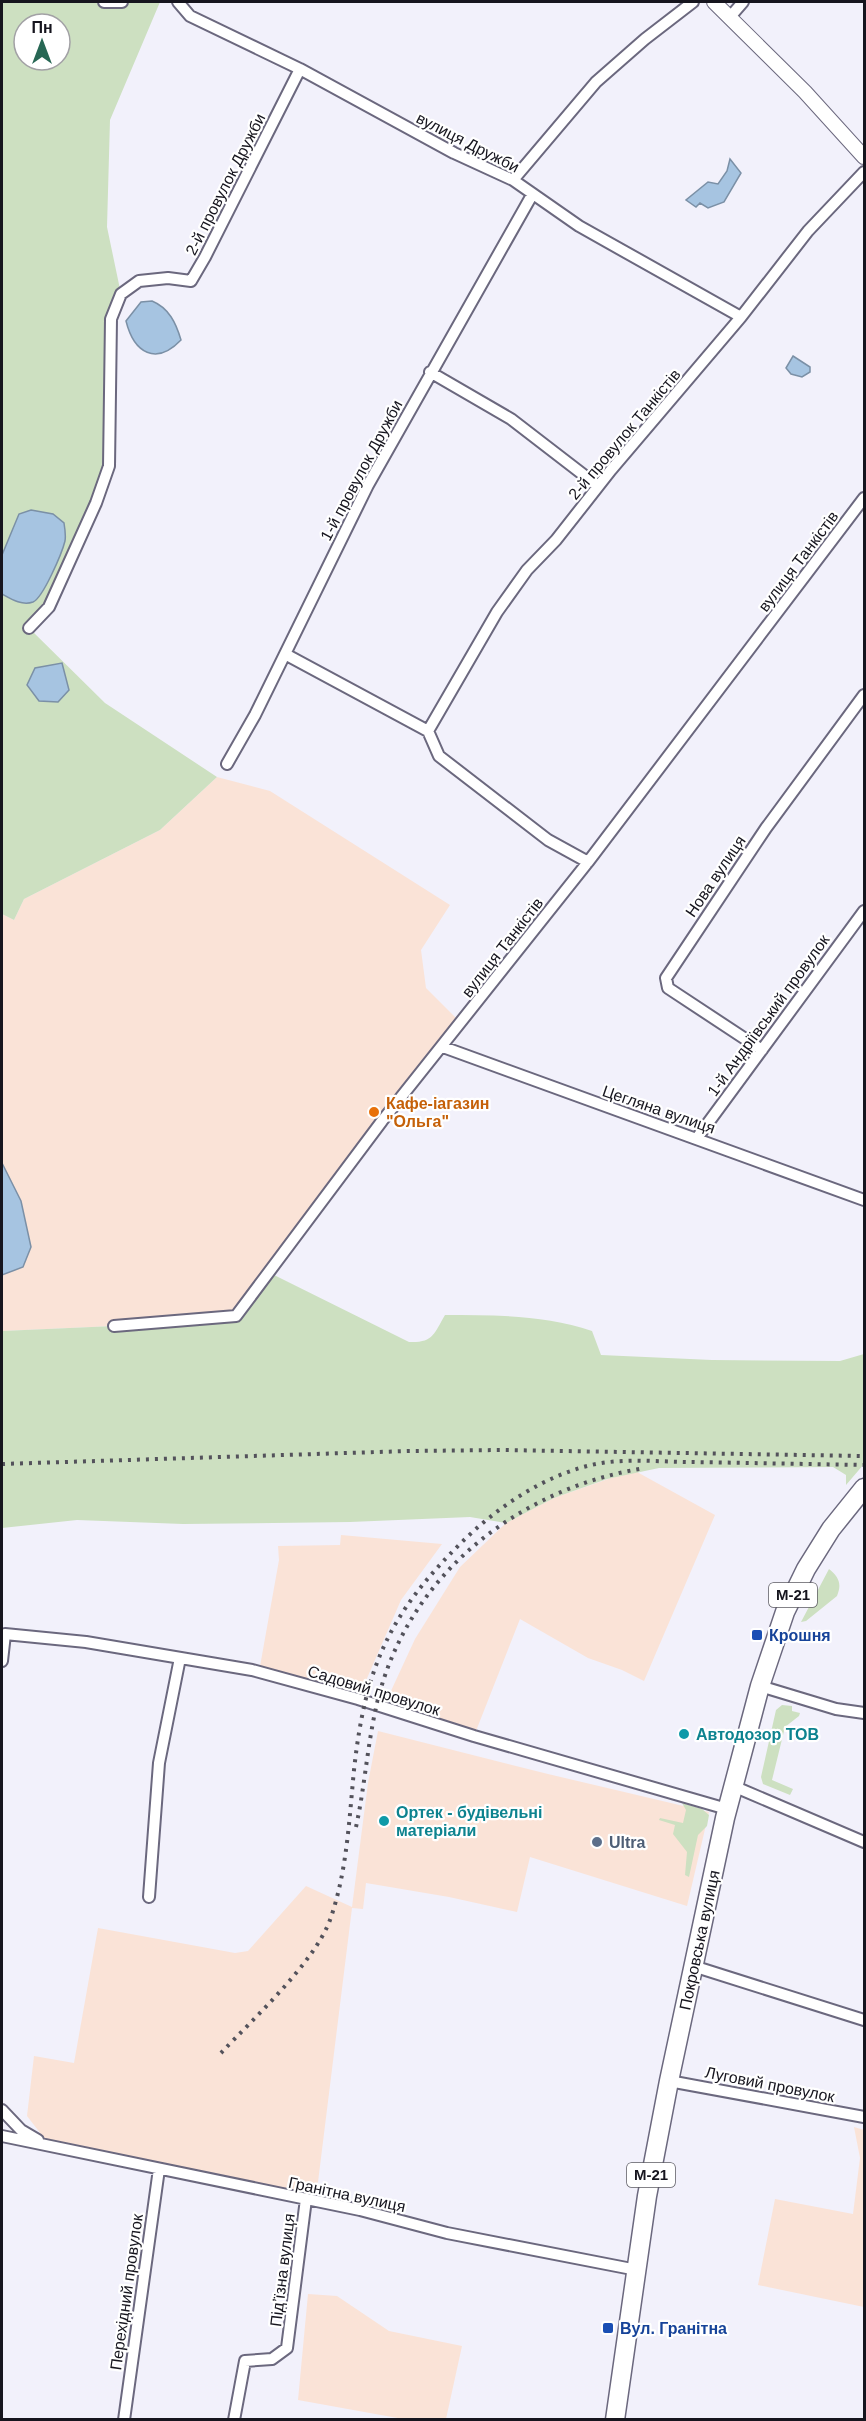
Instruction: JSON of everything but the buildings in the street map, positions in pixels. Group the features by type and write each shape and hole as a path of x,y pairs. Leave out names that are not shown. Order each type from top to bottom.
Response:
{"highway":[{"name":"Покровська вулиця","path":"615,2420 647,2196 693,1966 733,1786 760,1686 785,1612 806,1569 831,1529 864,1488"}],"street":[{"path":"104,2 122,2"},
{"name":"вулиця Дружби","path":"178,2 190,16 300,69 454,153 513,180 579,226 741,317"},
{"path":"513,180 596,82 645,39 693,2"},
{"path":"714,2 805,92 864,157"},
{"path":"730,17 743,2"},
{"name":"2-й провулок Дружби","path":"29,628 49,607 88,524 109,466 111,319 121,294 140,281 168,278 191,281 206,257 300,69"},
{"name":"2-й провулок Танкістів","path":"428,731 497,612 527,570 556,540 598,486 741,317 808,231 864,172"},
{"name":"1-й провулок Дружби","path":"227,764 255,715 368,485 532,195"},
{"path":"430,372 511,419 598,486"},
{"name":"вулиця Танкістів","path":"114,1326 236,1316 382,1121 588,862 864,498"},
{"path":"285,654 428,731 439,756 548,840 588,862"},
{"name":"Нова вулиця","path":"762,1050 668,988 666,978 766,828 864,695"},
{"name":"1-й Андріївський провулок","path":"697,1138 864,911"},
{"name":"Цегляна вулиця","path":"443,1047 864,1200"},
{"name":"Садовий провулок","path":"2,1661 5,1634 86,1642 252,1670 351,1696 474,1736 727,1809"},
{"path":"149,1897 159,1763 180,1658"},
{"path":"760,1686 836,1708 864,1713"},
{"path":"733,1786 864,1842"},
{"path":"693,1966 864,2020"},
{"name":"Луговий провулок","path":"669,2081 864,2117"},
{"name":"Гранітна вулиця","path":"2,2110 21,2130 51,2147"},
{"name":"Гранітна вулиця","path":"2,2136 360,2210 443,2232 637,2270"},
{"name":"Перехідний провулок","path":"124,2420 159,2169"},
{"name":"Підʼїзна вулиця","path":"234,2420 245,2361 272,2358 287,2348 306,2199"}],"shaded area":[{"path":"217,777 270,791 450,905 421,950 426,988 461,1023 236,1316 114,1326 2,1331 2,914 14,920 24,899 160,830"},
{"path":"637,1472 715,1515 644,1681 622,1670 588,1658 520,1619 474,1736 384,1706 415,1639 460,1567 506,1523 554,1498 611,1478"},
{"path":"341,1535 442,1544 401,1600 358,1699 259,1672 279,1560 278,1546 340,1545"},
{"path":"378,1731 709,1812 687,1906 530,1857 517,1912 449,1897 366,1883 363,1909 352,1908 318,2182 306,2199 51,2147 27,2116 34,2056 74,2063 98,1928 235,1953 248,1951 306,1886 352,1907 368,1783"},
{"path":"854,2127 864,2130 864,2307 758,2285 775,2199 853,2214 860,2158"},
{"path":"308,2294 337,2296 389,2331 462,2346 446,2419 403,2419 298,2400"}],"green space":[{"path":"2,2 160,2 110,120 107,227 121,294 111,319 109,466 49,607 29,628 105,703 217,777 160,830 24,899 14,920 2,914"},
{"path":"270,1273 409,1342 423,1341 432,1336 445,1315 482,1315 538,1319 592,1331 601,1355 712,1360 840,1361 864,1354 864,1464 846,1485 846,1475 833,1467 659,1468 607,1479 554,1498 506,1523 470,1517 350,1522 183,1524 77,1520 2,1528 2,1331 114,1326 236,1316"},
{"path":"829,1569 839,1581 837,1596 806,1621 801,1622"},
{"path":"782,1705 792,1706 792,1711 800,1713 785,1727 772,1780 793,1789 790,1795 763,1784 761,1777 776,1710"},
{"path":"682,1803 702,1809 709,1815 707,1826 698,1835 689,1877 685,1875 687,1852 673,1834 675,1825 659,1820 660,1818 683,1823 686,1810"}],"water":[{"path":"730,159 741,173 724,202 708,208 700,203 696,207 686,200 708,182 718,184 727,171"},
{"path":"152,301 171,317 181,340 172,348 155,354 140,348 134,341 126,321 141,302"},
{"path":"793,356 810,367 810,372 802,377 791,374 786,368"},
{"path":"31,510 53,514 64,523 65,539 56,565 42,592 33,602 25,603 2,594 2,555 19,514"},
{"path":"62,663 69,690 58,702 39,701 27,685 35,668"},
{"path":"2,1163 21,1201 31,1247 23,1267 2,1275"}],"railway":[{"path":"2,1464 502,1450 862,1456"},
{"path":"221,2053 282,1990 322,1937 330,1920 340,1883 359,1734 373,1673 384,1646 415,1595 436,1569 475,1530 506,1505 541,1484 596,1464 644,1461 864,1465"},
{"path":"356,1827 373,1722 381,1688 397,1645 420,1606 448,1571 481,1540 518,1514 558,1494 600,1478 645,1468"}],"place":[{"name":"Кафе-іагазин \"Ольга\"","path":"374,1112"},
{"name":"Крошня","path":"757,1635"},
{"name":"Автодозор ТОВ","path":"684,1734"},
{"name":"Ортек - будівельні матеріали","path":"384,1821"},
{"name":"Ultra","path":"597,1842"},
{"name":"Вул. Гранітна","path":"608,2328"}]}
